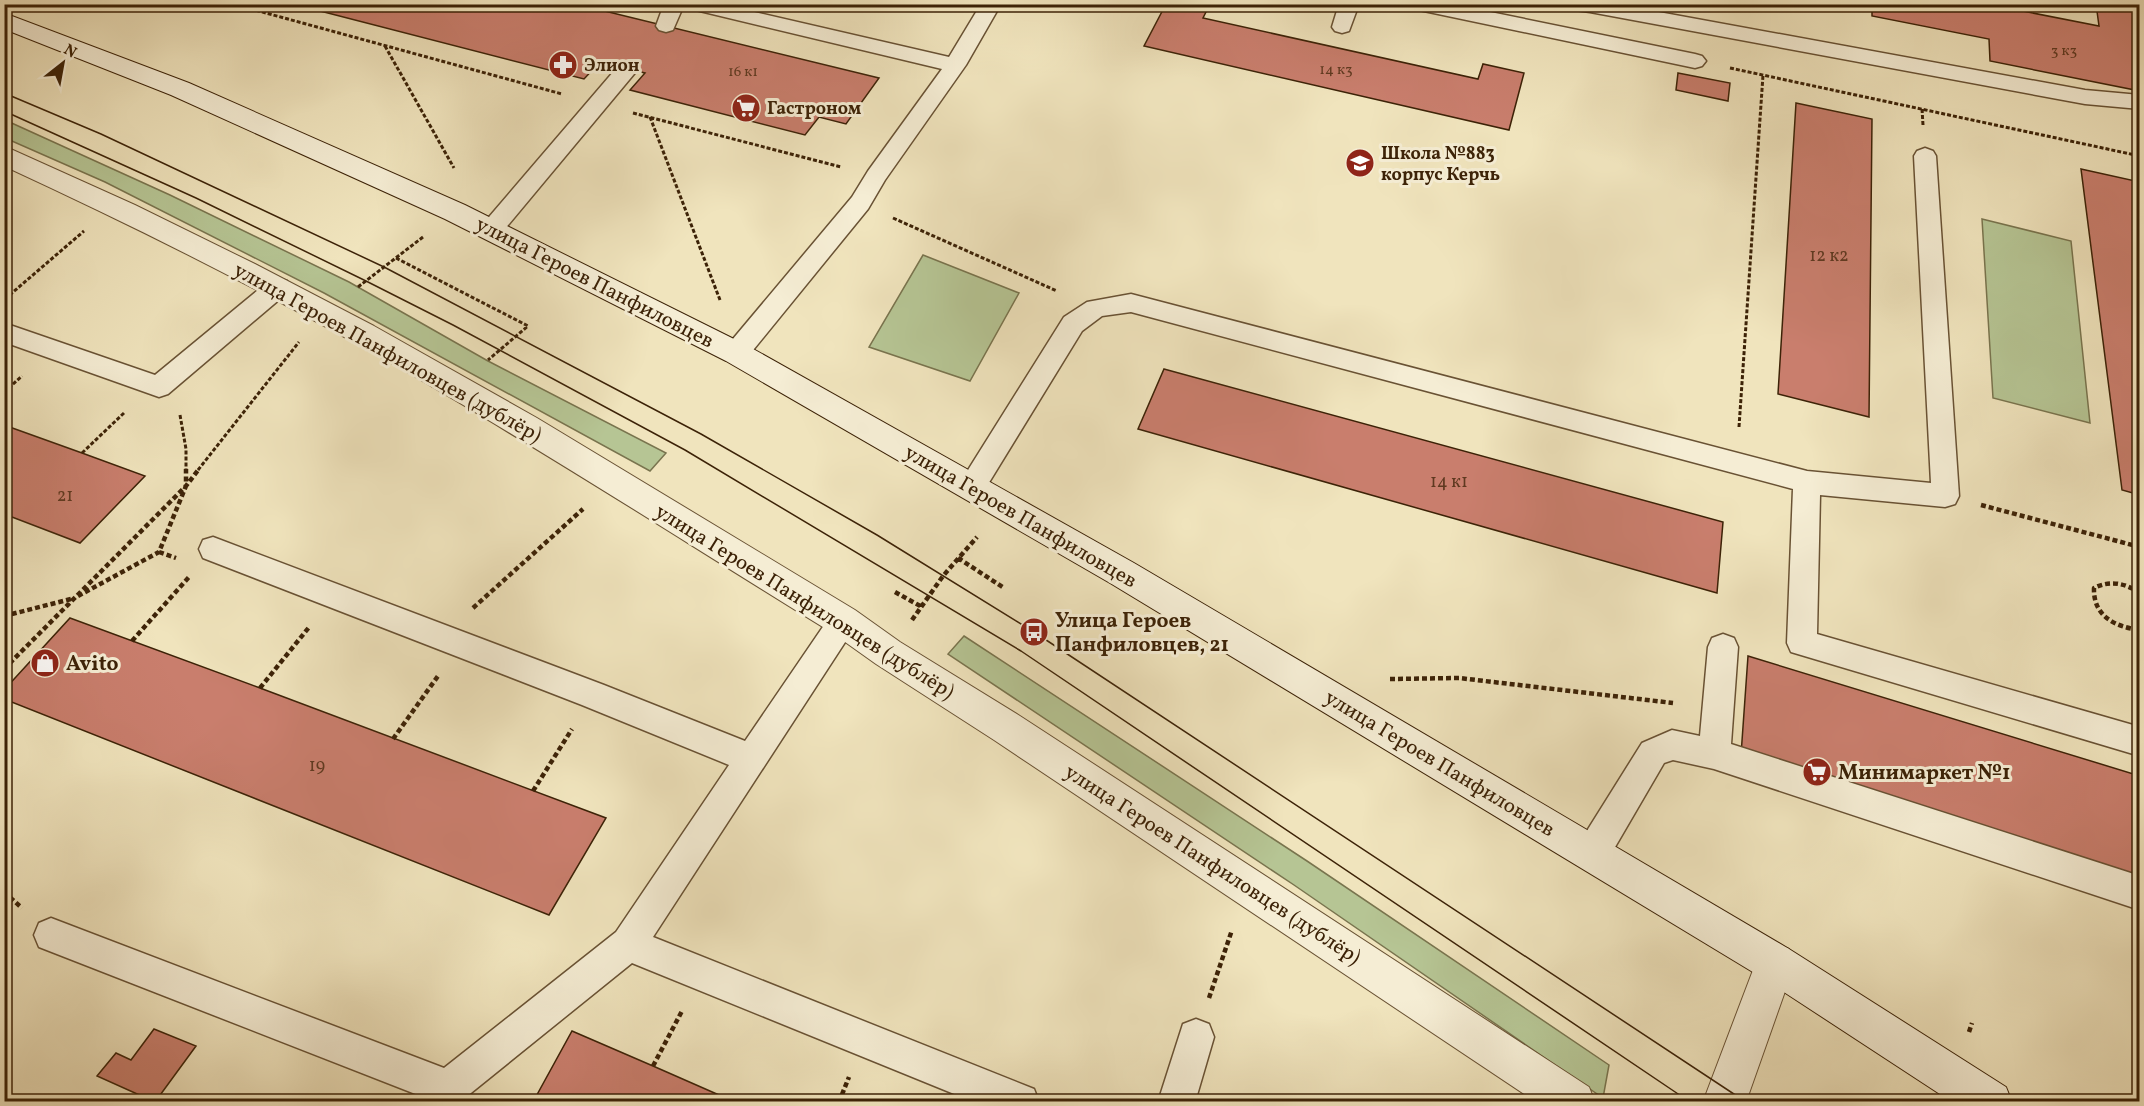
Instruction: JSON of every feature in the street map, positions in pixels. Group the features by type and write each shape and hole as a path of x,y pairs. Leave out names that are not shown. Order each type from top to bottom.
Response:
{"main road":[{"name":"улица Героев Панфиловцев","path":"4,20 180,89 491,230 735,353 1122,573 1775,963 1991,1101"},
{"name":"улица Героев Панфиловцев (дублёр)","path":"4,155 83,190 278,287 457,387 843,621 888,653 1017,735 1574,1101"},
{"path":"1724,1101 1775,963"}],"lane":[{"path":"666,26 674,4"},
{"path":"691,4 955,65"},
{"path":"735,353 860,203 876,176 955,65 992,4"},
{"path":"1342,27 1349,4"},
{"path":"1419,4 1545,21 1695,61"},
{"path":"1567,4 1590,6 2085,97 2139,102"},
{"path":"491,230 627,69"},
{"path":"972,486 1073,324 1096,308 1131,303 1807,482 1945,496 1925,156"},
{"path":"4,332 156,386 278,287"},
{"path":"1807,482 1802,643 2139,742"},
{"path":"213,549 593,695 752,759"},
{"path":"51,935 448,1088 628,944 843,621"},
{"path":"1714,754 1723,647"},
{"path":"1592,854 1653,753 1672,745 1714,754 2139,893"},
{"path":"628,944 1021,1101"},
{"path":"1176,1101 1196,1038"}],"path":[{"path":"233,4 876,176"},
{"path":"385,46 453,168"},
{"path":"1695,61 2139,156"},
{"path":"1736,463 1763,75"},
{"path":"650,117 720,300"},
{"path":"860,203 1096,308"},
{"path":"4,299 87,228"},
{"path":"357,288 396,258 528,326 457,387"},
{"path":"4,669 186,486 299,342"},
{"path":"4,616 73,598 159,552 186,486 186,449 180,414 156,386 82,453"},
{"path":"1945,496 2139,547"},
{"path":"393,739 451,641 586,506"},
{"path":"888,653 958,558 1005,506"},
{"path":"958,558 1004,588"},
{"path":"132,641 191,574"},
{"path":"2139,593 2118,583 2104,582 2094,588 2092,598 2099,611 2112,623 2128,630 2139,630"},
{"path":"895,592 922,607"},
{"path":"260,688 333,596"},
{"path":"1390,679 1459,678 1718,708"},
{"path":"533,791 593,695"},
{"path":"1196,1038 1232,930"},
{"path":"653,1066 701,973"}],"green space":[{"path":"5,120 170,195 349,282 488,361 666,453 650,471 324,293 105,182 5,138"},
{"path":"1982,219 2071,241 2090,423 1993,398"},
{"path":"923,255 1019,293 970,381 869,347"},
{"path":"964,636 1307,861 1609,1065 1603,1098 1294,885 948,654"}],"building":[{"path":"293,4 576,4 879,78 846,124 819,117 805,135 630,90 645,73 600,62 584,79"},
{"path":"1166,4 1210,4 1203,18 1478,79 1483,64 1524,73 1509,130 1144,46"},
{"path":"1872,4 2002,4 2002,7 2099,26 2096,4 2140,10 2140,91 1990,61 1989,39 1872,16"},
{"path":"1678,73 1730,83 1728,101 1676,90"},
{"path":"1796,103 1872,119 1869,417 1778,394"},
{"path":"2081,169 2140,182 2140,495 2122,490"},
{"path":"1164,369 1723,522 1717,593 1138,429"},
{"path":"4,425 145,476 80,543 4,514"},
{"path":"70,618 606,818 549,915 4,699 4,690"},
{"path":"1748,656 2140,776 2140,883 1741,755"},
{"path":"154,1029 196,1046 155,1102 97,1076 116,1053 131,1060"},
{"path":"572,1031 653,1066 735,1102 533,1102"}],"tram line":[{"path":"4,93 101,134 384,267 701,434 877,535 1034,632 1746,1102"},
{"path":"4,111 196,198 366,281 453,325 685,450 1021,651 1690,1102"}],"place":[{"name":"Элион","path":"563,65"},
{"name":"Гастроном","path":"746,108"},
{"name":"Школа №883 корпус Керчь","path":"1360,163"},
{"name":"Улица Героев Панфиловцев, 21","path":"1034,632"},
{"name":"Avito","path":"45,663"},
{"name":"Минимаркет №1","path":"1817,772"}]}
